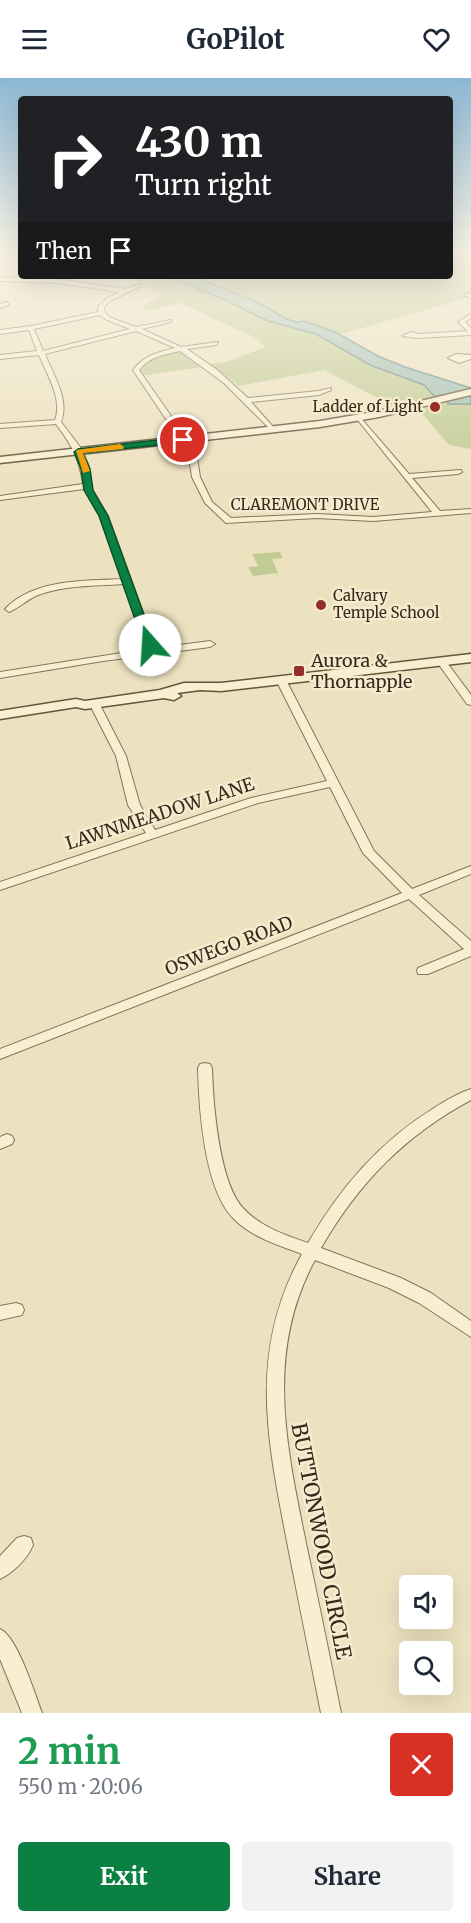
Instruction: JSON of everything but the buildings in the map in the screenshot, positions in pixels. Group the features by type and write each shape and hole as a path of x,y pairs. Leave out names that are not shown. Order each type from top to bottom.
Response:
{"street":[{"path":"0,332 21,329"},
{"path":"32,329 61,402 62,411 58,422"},
{"path":"0,357 41,353 137,330 182,350 218,373 248,400 273,430"},
{"path":"417,336 471,332"},
{"path":"182,350 216,344"},
{"name":"CLAREMONT DRIVE","path":"182,350 150,357 140,363 136,370 192,452 196,477 209,503 228,521 316,516 373,519 471,511"},
{"path":"248,400 319,393 329,389"},
{"path":"0,460 273,430 359,418 471,392"},
{"path":"359,418 437,513"},
{"path":"0,426 58,422"},
{"path":"58,422 78,452 86,469 87,486 104,516 152,651"},
{"path":"406,476 458,472"},
{"path":"0,498 87,486"},
{"path":"9,609 20,600 47,591 127,581"},
{"path":"0,675 210,644"},
{"path":"0,715 76,703 89,704 164,694 172,696 212,692 221,687 471,658"},
{"path":"442,662 471,702"},
{"path":"281,680 369,852 471,950 423,971"},
{"path":"0,722 78,709 89,704"},
{"path":"89,704 122,756 134,805 152,834"},
{"name":"LAWNMEADOW LANE","path":"0,886 255,800 333,783"},
{"name":"OSWEGO ROAD","path":"0,1054 471,870"},
{"path":"205,1068 206,1104 221,1178 229,1202 242,1218 259,1231 396,1283 425,1298 471,1330"},
{"name":"BUTTONWOOD CIRCLE","path":"331,1713 279,1451 274,1405 281,1330 292,1291 339,1205 380,1157 420,1123 471,1094"},
{"path":"0,1569 24,1545"},
{"path":"0,1639 9,1655 32,1713"}],"green space":[{"path":"237,329 299,329 316,334 370,365 424,385 437,396 393,406 324,370 239,386 211,366 139,376 138,367 153,357 181,350 203,365 226,362 266,347 252,336"},
{"path":"328,329 358,329 341,334"},
{"path":"448,403 471,404 471,449 449,445 419,410"},
{"path":"280,552 283,558 272,559 278,573 253,576 248,567 258,566 252,554"}],"water":[{"path":"299,329 327,329 378,356 471,388 471,404 448,404 448,400 436,398 424,385 370,365 316,334"}],"slow traffic":[{"path":"86,471 78,452 120,447"}],"place":[{"name":"Ladder of Light","path":"435,407"},
{"name":"Calvary Temple School","path":"321,605"},
{"name":"Aurora & Thornapple","path":"299,671"}],"route":[{"path":"150,645 104,516 88,490 86,469 78,452 183,440"}]}
